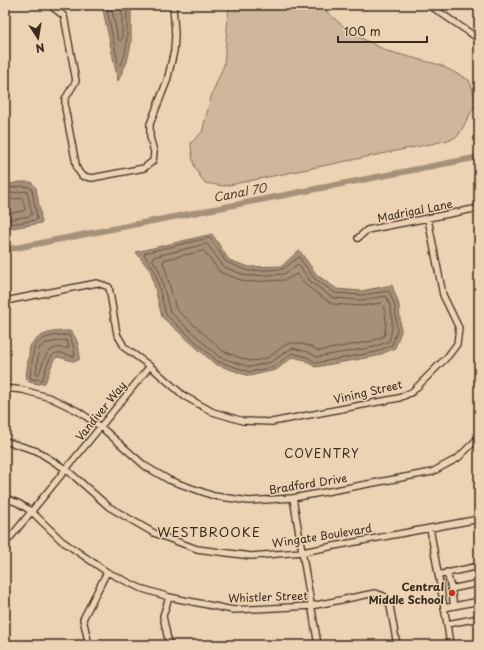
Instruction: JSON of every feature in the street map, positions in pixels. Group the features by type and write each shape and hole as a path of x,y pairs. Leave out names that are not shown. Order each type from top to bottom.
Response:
{"street":[{"path":"50,5 64,16 76,81 65,99 65,108 77,169 82,176 92,178 144,168 153,161 154,152 150,137 150,124 167,81 174,51 176,34 174,5"},
{"path":"429,5 479,39"},
{"name":"Madrigal Lane","path":"358,238 367,230 479,208"},
{"name":"Vining Street","path":"5,301 97,282 109,287 118,334 125,348 150,366 184,396 213,412 242,421 272,422 399,398 412,392 448,356 457,344 459,328 442,295 428,219"},
{"name":"Vandiver Way","path":"5,544 31,511 67,470 150,366"},
{"name":"Bradford Drive","path":"5,388 23,390 51,398 78,411 101,427 145,466 169,480 214,496 249,501 293,498 432,472 458,458 479,437"},
{"name":"Wingate Boulevard","path":"5,441 37,452 67,470 109,507 154,533 197,549 251,556 302,552 479,519"},
{"name":"Whistler Street","path":"5,498 18,503 31,511 62,541 107,572 140,588 169,597 233,610 311,606 375,593 384,596 390,606 397,645"},
{"path":"293,498 318,645"},
{"path":"430,528 450,645"},
{"path":"438,574 479,566"},
{"path":"89,645 83,619 107,572"},
{"path":"447,572 454,606"},
{"path":"450,589 479,583"},
{"path":"169,597 163,616 169,645"},
{"path":"444,608 479,601"},
{"path":"447,624 479,618"}],"shaded area":[{"path":"229,5 319,5 351,33 387,51 440,65 469,80 477,102 458,136 450,140 224,186 205,183 194,164 191,143 202,132 212,94 224,65"}],"water":[{"path":"102,5 131,5 131,44 127,62 118,81"},
{"path":"20,182 31,182 36,188 42,223 5,229 5,185"},
{"path":"212,234 229,260 249,267 282,266 299,250 317,275 337,289 361,291 392,285 399,305 401,331 395,348 377,356 315,367 305,360 293,357 276,370 249,376 215,364 162,317 151,272 136,252"},
{"path":"70,331 75,336 78,344 79,360 73,361 58,357 54,359 45,383 38,384 29,382 26,377 30,346 34,341 48,333"}],"waterway":[{"name":"Canal 70","path":"5,250 479,157"}],"place":[{"name":"Central Middle School","path":"452,593"}],"district":[{"name":"COVENTRY","path":"322,454"},
{"name":"WESTBROOKE","path":"209,532"}]}
